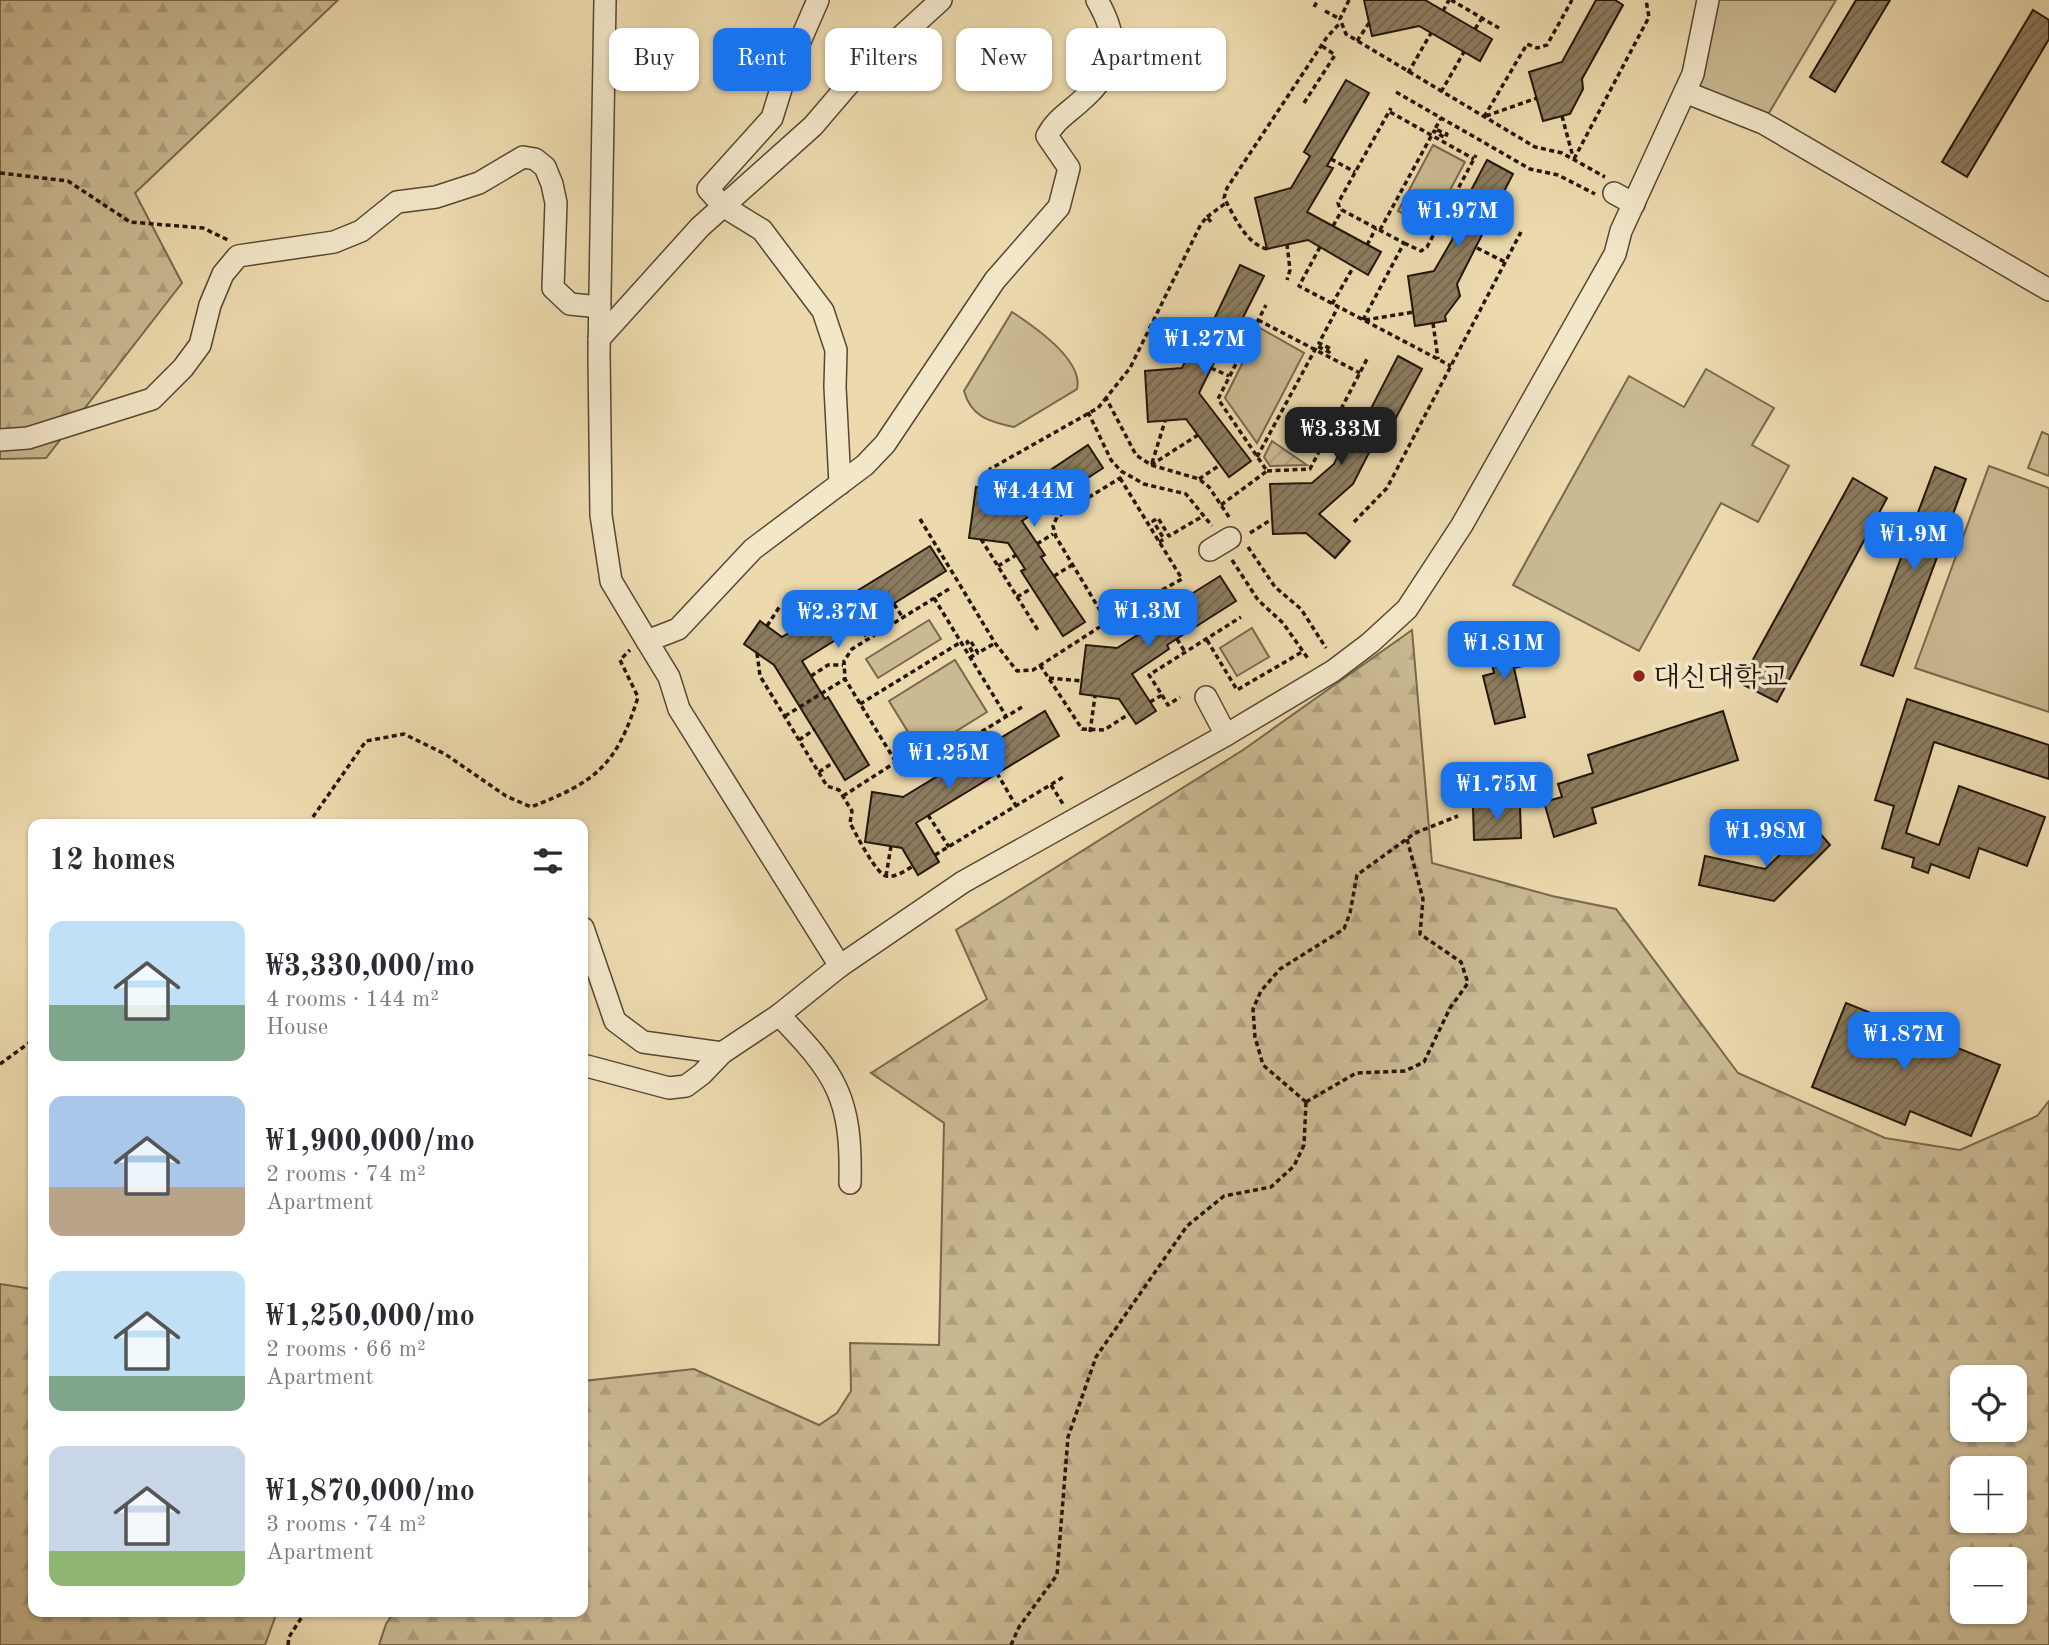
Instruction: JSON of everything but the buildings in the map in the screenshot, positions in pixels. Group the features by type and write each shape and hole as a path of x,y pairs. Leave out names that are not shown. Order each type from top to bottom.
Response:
{"street":[{"path":"605,0 599,339 601,515 611,581 669,677 679,709 840,966"},
{"path":"818,0 785,76 772,118 708,189 723,206 762,230 823,311 836,350 835,387 840,484"},
{"path":"599,339 700,227 813,126 848,85 941,0"},
{"path":"645,638 678,629 753,548 865,465 885,444 986,293 1059,207 1069,168 1047,136 1053,124 1083,99 1110,71 1113,44 1109,22 1097,0"},
{"path":"588,1066 669,1088 686,1086 722,1053 779,1015 840,966 963,883 1226,735 1333,671 1370,643 1407,609 1462,525 1615,254 1621,231 1693,74 1708,0"},
{"path":"1685,92 1763,123 2049,290"},
{"path":"0,440 29,438 152,399 183,368 200,345 210,305 223,274 238,256 334,242 361,231 397,202 436,197 479,183 523,158 535,159 545,167 556,203 554,288 570,304 600,307"},
{"path":"1607,189 1634,204"},
{"path":"1210,550 1233,533"},
{"path":"1206,697 1226,735"},
{"path":"588,943 615,1021 643,1042 722,1053"},
{"path":"779,1015 823,1064 839,1094 850,1131 850,1183"}],"path":[{"path":"1314,7 1318,0"},
{"path":"1267,249 1250,239 1227,202 1227,188 1340,21 1349,0"},
{"path":"1443,11 1450,0 1499,28"},
{"path":"1484,117 1527,44 1537,48 1545,47 1572,0"},
{"path":"1574,159 1649,17 1646,0"},
{"path":"1325,11 1340,21 1346,34 1357,41 1535,147 1574,159 1607,189"},
{"path":"1475,29 1482,18"},
{"path":"1357,41 1369,23"},
{"path":"1408,73 1431,33"},
{"path":"1304,103 1335,55 1322,46"},
{"path":"1441,92 1464,52"},
{"path":"1396,92 1530,169 1607,189"},
{"path":"1484,117 1537,98"},
{"path":"1390,110 1431,135 1475,157 1425,249 1404,243 1342,210 1338,203 1390,110"},
{"path":"1562,116 1574,159"},
{"path":"1367,245 1431,135 1434,131 1445,138 1447,134 1435,129 1441,118"},
{"path":"1331,159 1355,172"},
{"path":"0,173 68,181 130,222 203,228 225,236 247,254"},
{"path":"987,489 990,469 1098,408 1130,368 1201,224 1227,202"},
{"path":"1333,226 1342,210"},
{"path":"1208,217 1211,222"},
{"path":"1437,228 1454,237"},
{"path":"1354,522 1385,493 1521,232"},
{"path":"1363,320 1404,243"},
{"path":"1287,244 1290,270 1287,281"},
{"path":"1321,247 1299,286 1451,366"},
{"path":"1478,248 1505,262"},
{"path":"1332,304 1354,266"},
{"path":"1266,305 1218,402 1267,471"},
{"path":"1257,457 1317,346 1329,352 1331,349 1319,343 1338,307"},
{"path":"1363,320 1413,312"},
{"path":"1258,320 1360,373"},
{"path":"1433,323 1438,359"},
{"path":"1236,333 1248,338"},
{"path":"1221,505 1267,471 1308,471 1367,359"},
{"path":"1211,368 1229,376"},
{"path":"1106,398 1131,449 1151,465 1199,479 1209,486 1233,533"},
{"path":"1151,465 1165,421"},
{"path":"1151,465 1198,435"},
{"path":"1324,443 1340,451"},
{"path":"1242,450 1249,446"},
{"path":"1199,479 1220,465"},
{"path":"920,519 995,643 1017,671 1029,672 1182,579 1120,478 1055,520 1054,534 1101,612 1107,617 1116,617"},
{"path":"1061,496 1070,509"},
{"path":"1159,542 1164,539 1153,521 1158,519 1169,536 1204,516"},
{"path":"1272,519 1242,537 1275,587 1301,610 1325,648"},
{"path":"1037,544 1054,534"},
{"path":"981,540 1039,632"},
{"path":"998,566 1016,555"},
{"path":"1054,576 1072,565"},
{"path":"1017,597 1032,588"},
{"path":"949,589 849,652 844,666 845,679 860,704 896,762 911,768 925,766 1022,707"},
{"path":"934,598 1006,716"},
{"path":"894,604 903,618"},
{"path":"768,626 780,606"},
{"path":"1181,696 1168,705 1149,675 1241,617"},
{"path":"859,625 867,639"},
{"path":"311,819 366,741 404,734 445,754 506,796 531,807 574,790 609,762 626,736 638,697 620,660 645,638"},
{"path":"1177,639 1185,653"},
{"path":"1206,639 1237,690 1303,652"},
{"path":"970,657 974,655 967,642 970,640 978,653 995,643"},
{"path":"860,704 961,642"},
{"path":"757,653 760,676 827,786 839,790 843,796 852,811 850,823 878,870 886,876 899,874 913,866"},
{"path":"811,676 828,665 844,666"},
{"path":"1040,666 1077,724 1090,732 1104,730 1129,714"},
{"path":"1048,677 1082,681"},
{"path":"785,716 845,679"},
{"path":"1150,702 1162,695"},
{"path":"1090,732 1095,696"},
{"path":"799,740 815,729"},
{"path":"819,772 834,762"},
{"path":"843,796 896,762"},
{"path":"997,773 1016,806"},
{"path":"935,855 1065,776"},
{"path":"1051,785 1066,809"},
{"path":"928,815 949,847"},
{"path":"1306,1102 1263,1065 1255,1037 1253,1009 1261,991 1280,970 1343,929 1350,914 1357,875 1407,839 1458,816"},
{"path":"1306,1102 1356,1073 1405,1071 1419,1067 1429,1055 1450,1008 1467,986 1468,976 1461,962 1420,934 1423,899 1407,839"},
{"path":"886,876 891,846"},
{"path":"0,1064 28,1044"},
{"path":"1011,1645 1019,1627 1057,1576 1068,1437 1096,1357 1187,1226 1224,1196 1270,1188 1294,1166 1304,1145 1306,1102"},
{"path":"288,1645 289,1637 302,1617"}],"green space":[{"path":"0,0 338,0 135,193 182,283 46,458 0,459"},
{"path":"1708,0 1836,0 1763,123 1685,92"},
{"path":"1433,145 1465,162 1430,228 1398,211"},
{"path":"1012,312 1055,344 1073,367 1077,378 1077,389 1014,427 983,417 971,407 964,391"},
{"path":"1260,328 1304,353 1257,443 1225,398"},
{"path":"1706,369 1774,408 1752,445 1789,466 1758,522 1721,503 1639,651 1513,585 1629,376 1684,407"},
{"path":"2042,432 2049,435 2049,476 2028,468"},
{"path":"1272,441 1307,465 1270,466 1264,457"},
{"path":"1989,466 2049,488 2049,712 1915,668"},
{"path":"929,620 941,639 878,678 866,659"},
{"path":"1252,628 1269,657 1237,676 1220,648"},
{"path":"1412,630 1432,863 1552,896 1616,909 1738,1073 1885,1138 1960,1150 2037,1116 2049,1101 2049,1645 379,1645 391,1617 588,1617 588,1380 694,1369 819,1425 837,1413 851,1391 850,1343 939,1345 944,1123 871,1073 987,999 956,930 1243,750"},
{"path":"955,660 987,712 921,753 889,701"},
{"path":"0,1284 28,1288 28,1617 275,1617 265,1645 0,1645"}],"place":[{"name":"대신대학교","path":"1639,676"}]}
